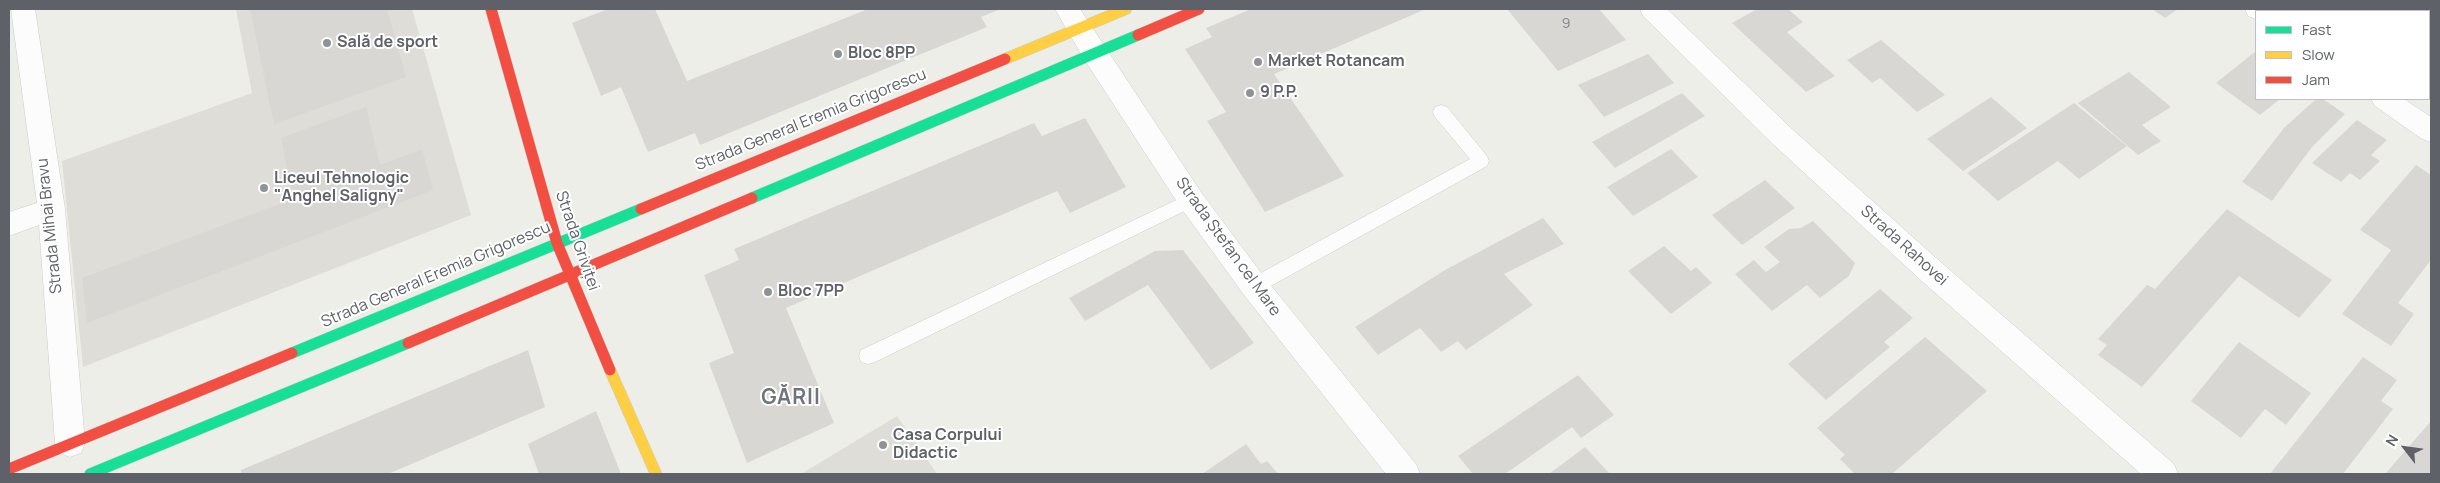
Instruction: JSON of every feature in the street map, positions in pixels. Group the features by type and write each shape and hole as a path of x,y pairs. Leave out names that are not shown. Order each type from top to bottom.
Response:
{"street":[{"name":"Strada Mihai Bravu","path":"22,9 51,209 70,443"},
{"name":"Strada Griviței","path":"491,9 557,243 569,276 656,474"},
{"name":"Strada General Eremia Grigorescu","path":"9,468 557,243 1073,18 1126,9"},
{"path":"90,474 569,276 1092,52 1199,9"},
{"name":"Strada Rahovei","path":"1656,10 1790,143 1934,274 2163,474"},
{"name":"Strada Ștefan cel Mare","path":"1073,18 1092,52 1191,200 1254,286 1404,474"},
{"path":"2386,100 2431,130"},
{"path":"9,224 51,209"}],"lane":[{"path":"1254,286 1481,161 1441,112"},
{"path":"868,356 1191,200"}],"shaded area":[{"name":"Liceul Tehnologic \"Anghel Saligny\"","path":"236,9 412,9 471,215 83,367 62,161 252,93"},
{"name":"Casa Corpului Didactic","path":"897,416 937,474 801,474"}],"building":[{"name":"Sală de sport","path":"250,9 387,9 406,77 274,124"},
{"name":"Bloc 8PP","path":"608,9 655,9 687,81 868,9 1001,9 981,17 987,27 700,145 695,133 648,152 621,87 601,96 572,23"},
{"name":"9 P.P.","path":"1251,9 1426,9 1274,74 1344,176 1265,212 1207,121 1226,112 1185,49 1212,37 1206,28"},
{"path":"1507,9 1599,9 1626,40 1558,71"},
{"path":"1757,9 1788,9 1803,22 1787,32 1835,76 1806,92 1732,23"},
{"path":"2152,9 2178,9 2165,18"},
{"path":"2430,20 2431,21 2430,55"},
{"path":"1881,40 1945,95 1917,112 1880,78 1872,83 1847,60"},
{"path":"2255,52 2255,100 2279,100 2260,115 2216,83"},
{"path":"1648,54 1674,83 1604,117 1578,85"},
{"path":"2129,72 2171,107 2142,125 2161,141 2138,155 2078,103"},
{"path":"1682,93 1705,116 1615,168 1592,142"},
{"path":"1991,97 2027,128 1963,171 1927,139"},
{"path":"2315,100 2324,100 2345,114 2312,147 2272,201 2242,182 2284,128"},
{"path":"2074,103 2127,146 2079,179 2058,161 1998,201 1967,173"},
{"path":"366,107 380,165 422,149 433,190 87,323 82,278 293,199 281,138"},
{"name":"Bloc 7PP","path":"1085,118 1126,187 1070,213 1057,191 786,308 834,423 747,463 709,363 734,353 704,275 739,260 734,249 1034,123 1042,136"},
{"path":"2357,120 2387,140 2371,155 2380,161 2360,180 2350,173 2341,182 2312,163"},
{"path":"1671,149 1698,177 1633,216 1607,187"},
{"path":"2416,165 2431,175 2431,260 2398,303 2414,314 2391,346 2342,314 2391,250 2360,230"},
{"path":"1765,180 1795,208 1742,245 1712,215"},
{"path":"2227,209 2332,280 2299,318 2239,276 2142,387 2098,355 2107,345 2098,339 2147,285 2155,289"},
{"path":"1543,218 1564,244 1504,274 1533,305 1466,350 1458,341 1441,352 1420,328 1378,355 1355,327 1445,270"},
{"path":"1813,221 1855,263 1849,276 1820,298 1807,285 1772,311 1735,274 1754,260 1766,272 1780,262 1764,247 1789,229 1801,228"},
{"path":"1664,246 1691,271 1696,267 1712,283 1671,314 1628,271"},
{"path":"1183,250 1254,343 1211,370 1148,285 1085,321 1069,298 1155,251"},
{"path":"1880,289 1913,318 1884,342 1890,347 1826,400 1788,364"},
{"path":"1925,337 1987,391 1892,474 1855,474 1840,459 1845,455 1817,428"},
{"path":"2239,342 2311,393 2286,425 2265,409 2241,438 2191,401"},
{"path":"528,350 545,407 388,474 241,474 241,470"},
{"path":"2363,357 2397,380 2381,401 2393,409 2343,474 2270,474"},
{"path":"1578,375 1614,415 1581,438 1572,427 1505,474 1473,474 1458,456"},
{"path":"596,411 621,474 539,474 528,444"},
{"path":"2431,421 2431,474 2385,474"},
{"path":"1246,444 1261,464 1267,461 1278,474 1202,474"},
{"path":"1585,447 1610,474 1549,474"}],"traffic: fast":[{"path":"752,198 1138,35"},
{"path":"292,353 641,209"},
{"path":"90,474 408,343"}],"traffic: slow":[{"path":"1005,59 1126,9"},
{"path":"610,370 656,474"}],"traffic: jam":[{"path":"491,9 557,243 610,370"},
{"path":"1138,35 1199,9"},
{"path":"641,209 1005,59"},
{"path":"408,343 752,198"},
{"path":"9,469 292,353"}],"place":[{"name":"Sală de sport","path":"327,43"},
{"name":"Bloc 8PP","path":"838,54"},
{"name":"Market Rotancam","path":"1258,62"},
{"name":"9 P.P.","path":"1250,93"},
{"name":"Liceul Tehnologic \"Anghel Saligny\"","path":"264,188"},
{"name":"Bloc 7PP","path":"768,292"},
{"name":"Casa Corpului Didactic","path":"883,445"}],"district":[{"name":"GĂRII","path":"791,398"}]}
